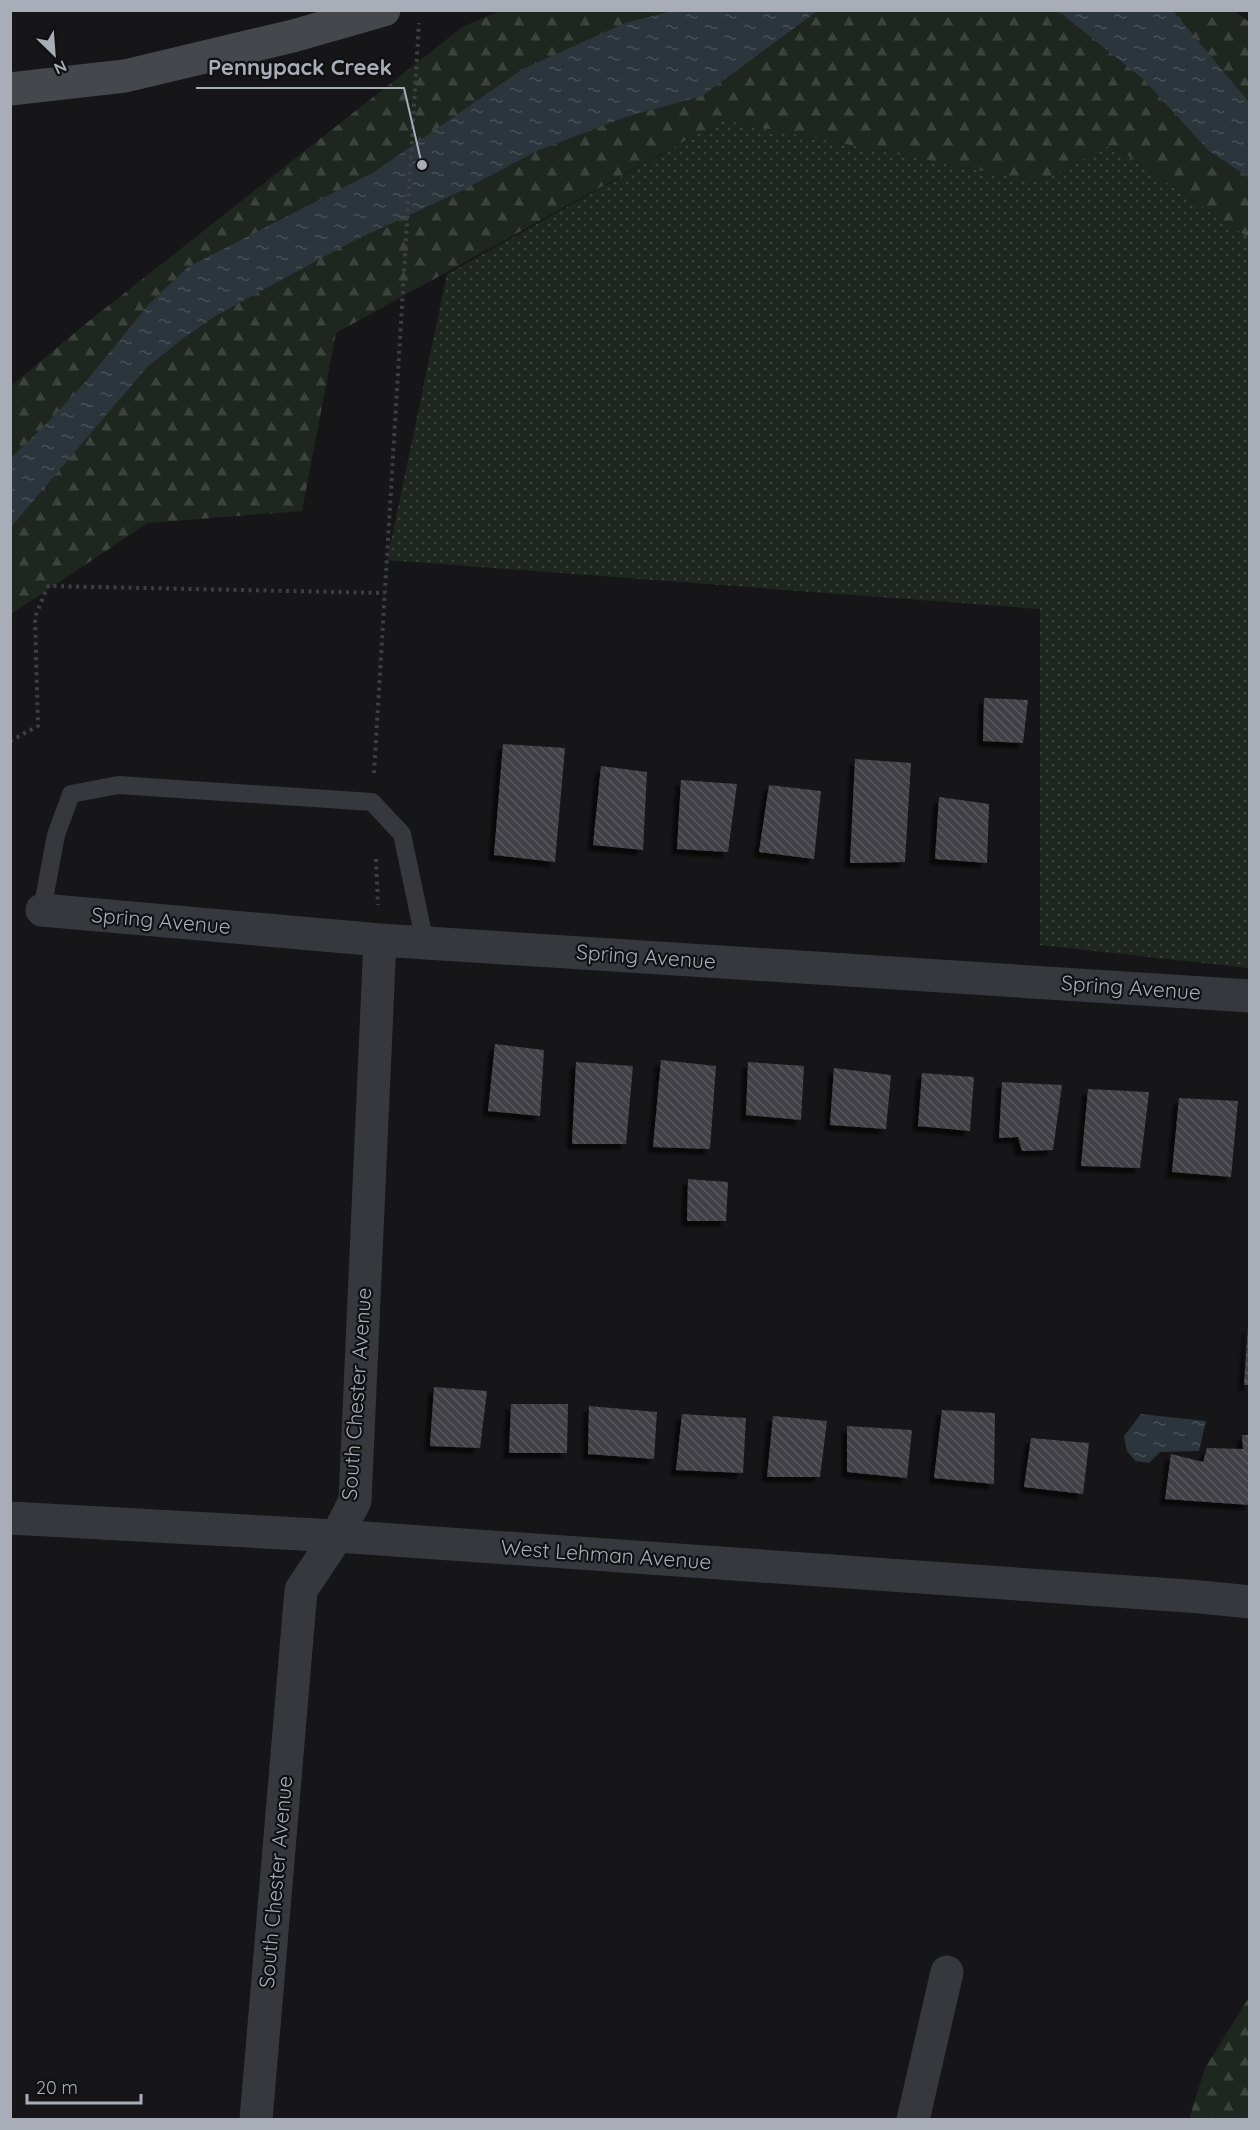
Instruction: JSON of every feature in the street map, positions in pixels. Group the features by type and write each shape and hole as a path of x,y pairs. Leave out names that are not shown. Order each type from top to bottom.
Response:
{"street":[{"path":"10,89 125,76 293,36 384,10"},
{"name":"Spring Avenue","path":"42,910 380,940 1250,996"},
{"name":"South Chester Avenue","path":"256,2120 301,1590 337,1536 355,1501 380,940"},
{"name":"West Lehman Avenue","path":"10,1518 337,1536 1250,1602"},
{"path":"913,2120 946,1972"}],"lane":[{"path":"42,910 56,835 71,794 118,785 372,802 402,834 425,943"}],"path":[{"path":"380,940 372,802 419,22"},
{"path":"10,741 38,726 35,617 48,586 385,593"}],"green space":[{"path":"502,10 1233,10 1249,22 1249,238 1112,145 1039,182 723,120 336,333 302,511 148,523 11,614 11,386 84,325 462,27"},
{"path":"723,120 1039,182 1111,145 1249,238 1249,968 1040,945 1040,609 387,560 447,274"},
{"path":"1249,1997 1249,2119 1189,2119 1205,2068"}],"water":[{"path":"676,10 817,11 702,96 626,117 539,150 459,192 351,242 217,315 147,367 11,527 11,458 88,379 148,305 188,267 374,172 521,70 625,23"},
{"path":"1054,11 1173,11 1249,102 1249,178 1208,150 1143,79 1062,14"},
{"path":"1141,1414 1206,1421 1199,1451 1160,1452 1149,1463 1135,1461 1127,1451 1124,1436"}],"building":[{"path":"984,698 1028,700 1023,743 983,741"},
{"path":"503,744 565,748 555,862 494,855"},
{"path":"855,759 911,763 905,862 850,863"},
{"path":"601,766 647,772 643,850 593,845"},
{"path":"681,780 737,784 728,852 677,849"},
{"path":"769,785 821,791 814,859 759,852"},
{"path":"939,797 989,804 987,863 935,859"},
{"path":"495,1044 544,1050 540,1116 488,1111"},
{"path":"661,1060 716,1066 710,1149 653,1147"},
{"path":"576,1062 633,1066 626,1144 572,1144"},
{"path":"748,1062 804,1066 801,1120 746,1115"},
{"path":"834,1068 891,1075 886,1129 830,1125"},
{"path":"922,1073 974,1077 970,1131 918,1126"},
{"path":"1002,1082 1062,1085 1053,1150 1022,1151 1018,1137 999,1138"},
{"path":"1088,1089 1149,1092 1140,1168 1081,1166"},
{"path":"1179,1098 1238,1101 1231,1177 1172,1172"},
{"path":"688,1179 728,1182 726,1221 687,1221"},
{"path":"1248,1327 1250,1327 1250,1385 1244,1385"},
{"path":"434,1387 487,1391 480,1448 430,1446"},
{"path":"511,1404 568,1404 567,1453 509,1453"},
{"path":"589,1406 657,1412 654,1459 588,1454"},
{"path":"942,1410 995,1413 994,1484 934,1478"},
{"path":"682,1414 746,1418 743,1473 676,1470"},
{"path":"773,1416 827,1421 820,1477 767,1477"},
{"path":"847,1426 912,1430 907,1478 847,1472"},
{"path":"1242,1435 1250,1435 1250,1505 1165,1499 1171,1454 1203,1462 1207,1448 1243,1449"},
{"path":"1031,1438 1089,1443 1083,1494 1024,1487"}],"place":[{"name":"Pennypack Creek","path":"422,165"}]}
